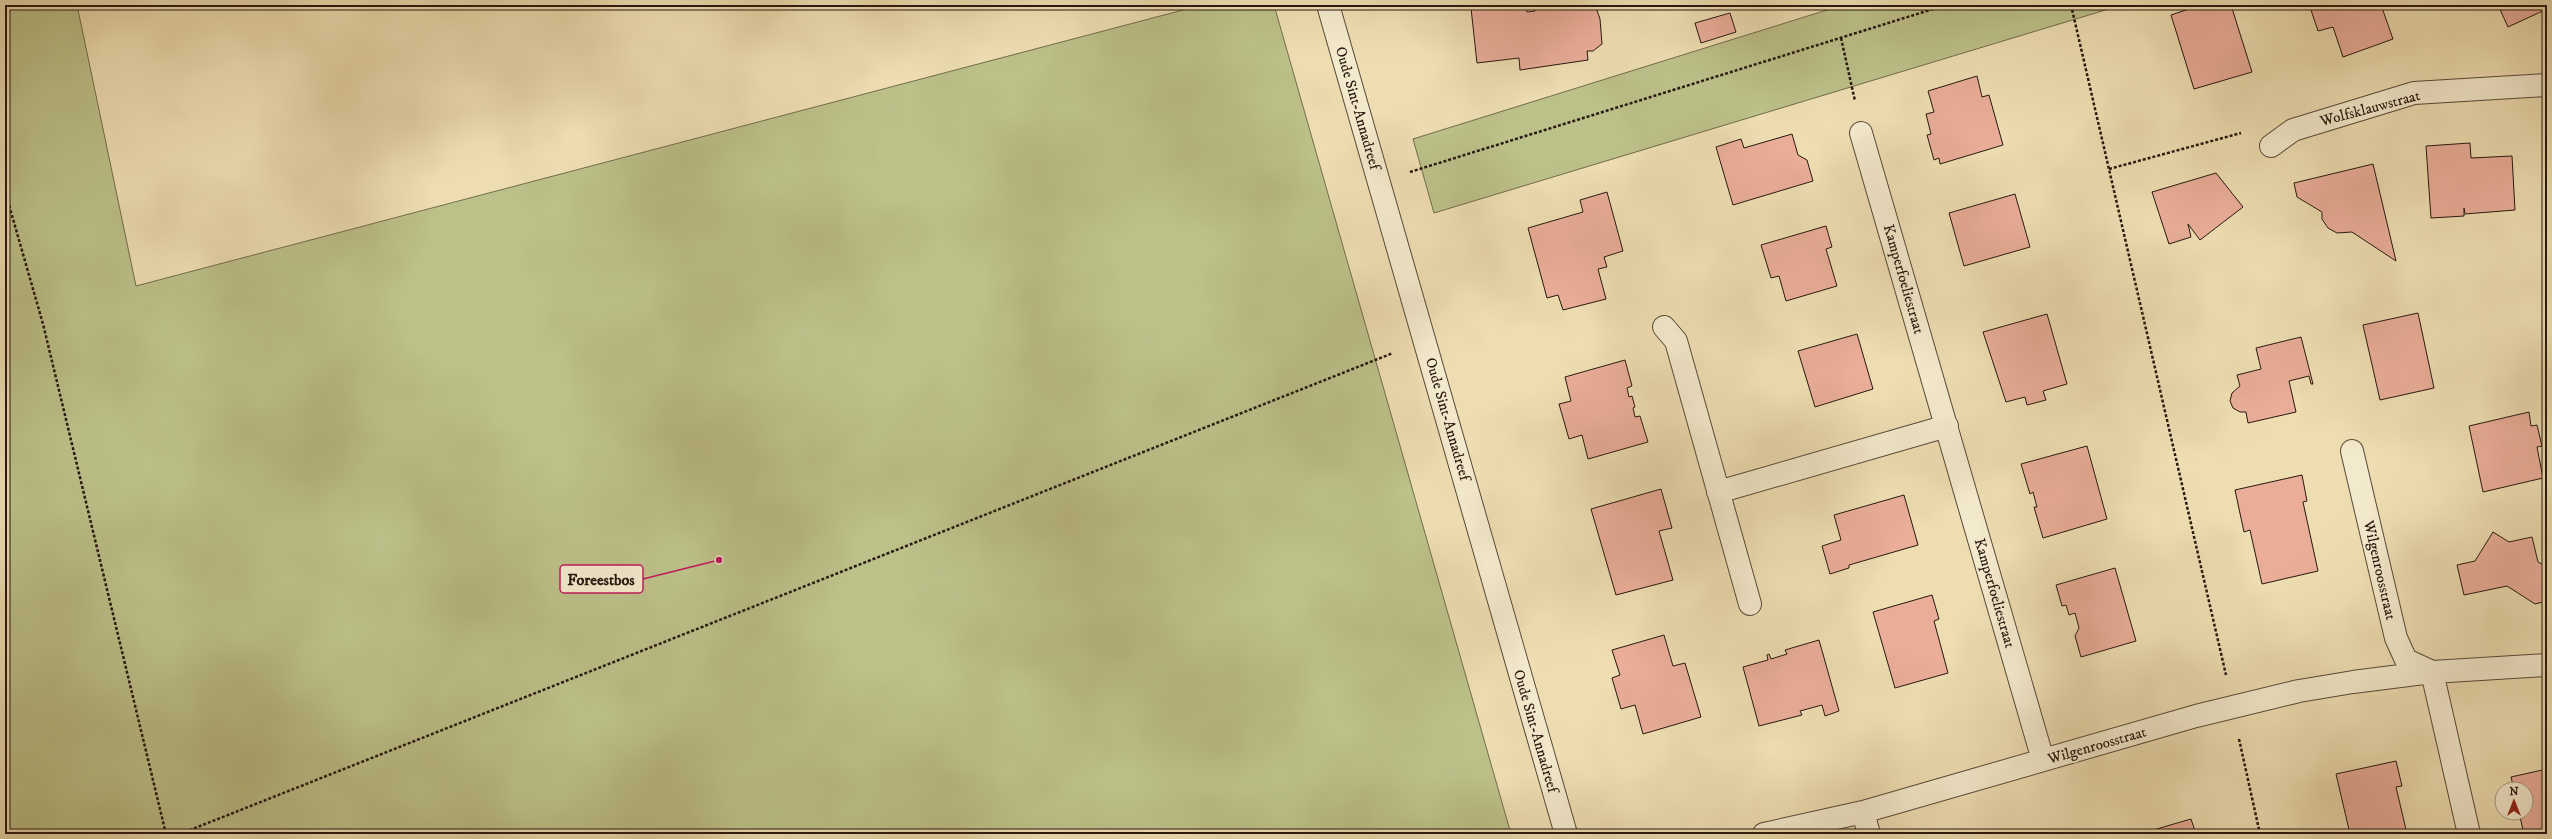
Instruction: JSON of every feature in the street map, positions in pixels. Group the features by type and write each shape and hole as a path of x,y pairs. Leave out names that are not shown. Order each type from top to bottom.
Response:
{"street":[{"name":"Oude Sint-Annadreef","path":"1328,5 1566,834"},
{"name":"Wolfsklauwstraat","path":"2271,146 2293,130 2414,93 2547,84"},
{"name":"Kamperfoeliestraat","path":"1861,133 2043,760"},
{"path":"1664,327 1676,341 1750,604"},
{"path":"1718,492 1947,426"},
{"name":"Wilgenroosstraat","path":"2352,451 2396,638 2406,660 2432,672"},
{"name":"Wilgenroosstraat","path":"1764,834 1788,827 1863,812 2232,707 2353,682 2432,672 2547,665"},
{"path":"2432,672 2469,834"},
{"path":"1863,812 1869,834"}],"path":[{"path":"1378,181 1946,5"},
{"path":"2071,5 2260,834"},
{"path":"1841,38 1861,133"},
{"path":"2109,169 2246,131 2271,146"},
{"path":"5,191 43,324 166,834"},
{"path":"180,834 1425,340"}],"green space":[{"path":"5,5 77,5 136,286 1202,5 1274,5 1511,834 5,834"},
{"path":"1843,5 2122,5 1434,213 1413,139"}],"building":[{"path":"1493,5 1526,5 1527,12 1535,11 1532,5 1595,5 1600,19 1602,44 1593,51 1587,51 1588,60 1520,70 1519,58 1477,63 1471,8"},
{"path":"2201,5 2231,5 2252,72 2194,89 2171,15"},
{"path":"2316,5 2381,5 2393,39 2343,57 2333,27 2318,31 2310,7"},
{"path":"2498,5 2547,5 2547,9 2508,27"},
{"path":"1730,13 1736,32 1701,43 1695,23"},
{"path":"1977,76 1982,97 1989,95 2003,145 1940,164 1939,158 1934,160 1927,135 1931,134 1926,114 1934,112 1928,91"},
{"path":"1792,134 1798,155 1807,160 1813,181 1733,205 1716,147 1741,139 1744,148"},
{"path":"2470,143 2471,158 2512,156 2515,210 2465,214 2464,208 2464,216 2431,218 2426,146"},
{"path":"2373,164 2396,261 2352,232 2337,233 2328,228 2322,219 2322,212 2297,197 2294,183"},
{"path":"2216,173 2243,207 2200,240 2188,224 2191,237 2169,244 2152,192"},
{"path":"1607,192 1623,251 1604,257 1607,267 1598,269 1606,299 1563,310 1558,295 1547,298 1528,228 1583,212 1580,200"},
{"path":"2015,194 2030,247 1964,266 1949,213"},
{"path":"1826,226 1832,247 1826,249 1837,286 1786,301 1779,276 1771,278 1761,245"},
{"path":"2418,313 2434,388 2380,400 2363,325"},
{"path":"2047,314 2067,384 2043,391 2046,400 2027,405 2025,397 2006,402 1983,332"},
{"path":"1857,334 1873,389 1815,407 1798,351"},
{"path":"2301,337 2313,384 2311,384 2309,376 2289,381 2296,412 2248,423 2246,412 2240,412 2233,408 2230,401 2232,393 2240,386 2237,375 2261,369 2256,348"},
{"path":"1625,360 1632,386 1627,388 1629,397 1632,396 1635,407 1633,408 1635,417 1640,416 1648,442 1588,459 1582,435 1569,439 1559,404 1571,401 1565,377"},
{"path":"2529,412 2531,426 2537,425 2542,446 2537,447 2543,478 2483,492 2469,426"},
{"path":"2087,446 2107,519 2043,538 2034,507 2037,507 2033,492 2030,494 2021,464"},
{"path":"2302,475 2307,501 2303,502 2318,571 2262,584 2250,530 2244,532 2235,490"},
{"path":"1661,489 1672,528 1659,531 1673,580 1616,595 1591,509"},
{"path":"1904,495 1918,545 1849,565 1849,568 1830,574 1822,546 1841,540 1834,515"},
{"path":"2493,532 2509,542 2532,537 2538,562 2547,567 2547,601 2535,604 2507,586 2464,595 2457,565 2475,561"},
{"path":"2115,568 2136,641 2081,657 2075,636 2079,628 2075,613 2069,615 2066,605 2062,606 2056,585"},
{"path":"1932,595 1939,619 1934,621 1948,673 1895,688 1873,612"},
{"path":"1664,635 1673,666 1685,663 1701,717 1643,734 1635,705 1621,709 1612,678 1620,675 1612,650"},
{"path":"1819,640 1839,711 1825,716 1822,705 1800,711 1802,715 1759,726 1743,667 1768,660 1767,655 1769,654 1771,659 1787,654 1785,650"},
{"path":"2396,761 2402,786 2396,787 2407,834 2350,834 2336,774"},
{"path":"2547,769 2547,834 2524,834 2521,821 2534,821 2534,781 2512,781 2511,777"},
{"path":"2191,819 2196,834 2155,834 2154,830"}],"place":[{"name":"Foreestbos","path":"719,560"}]}
